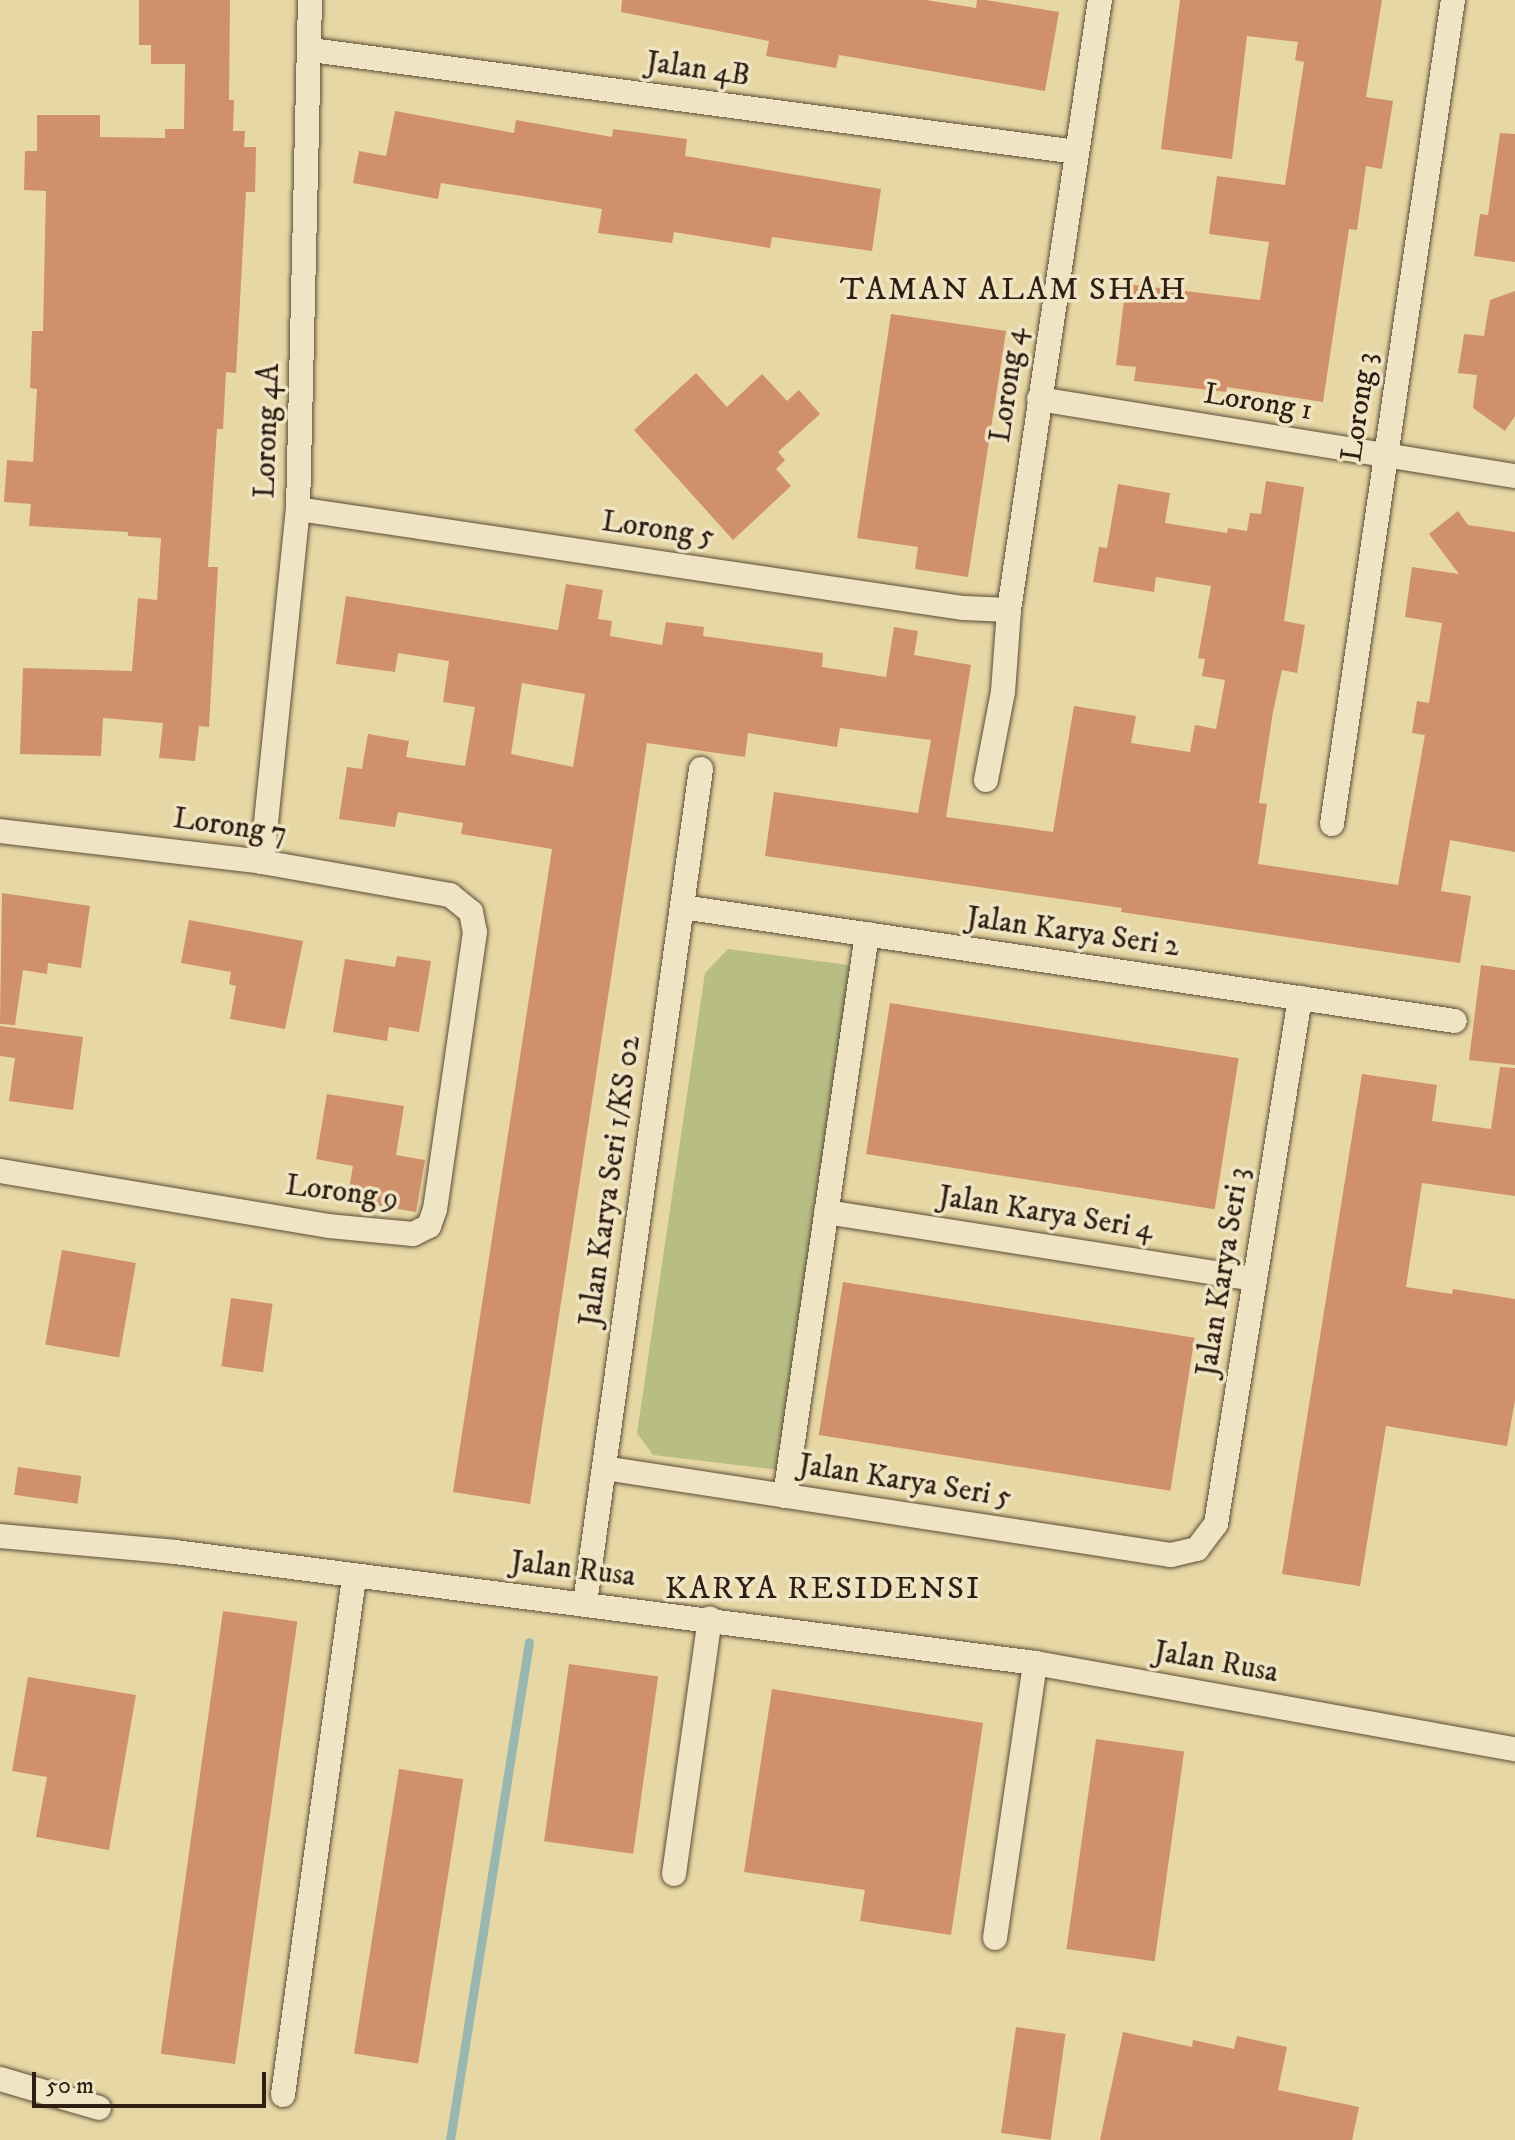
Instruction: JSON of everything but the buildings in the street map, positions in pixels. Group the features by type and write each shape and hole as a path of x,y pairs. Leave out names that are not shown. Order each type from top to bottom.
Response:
{"street":[{"name":"Lorong 4A","path":"262,862 298,509 310,0"},
{"name":"Lorong 4","path":"986,780 1003,692 1009,610 1100,0"},
{"name":"Lorong 3","path":"1332,824 1453,0"},
{"name":"Jalan 4B","path":"311,50 1076,152"},
{"name":"Lorong 1","path":"1039,399 1515,476"},
{"name":"Lorong 5","path":"298,509 964,608 1009,610"},
{"name":"Jalan Karya Seri 1/KS 02","path":"585,1603 701,769"},
{"name":"Lorong 7","path":"0,831 262,862 450,895"},
{"name":"Lorong 9","path":"0,1171 329,1226 413,1234 429,1226 435,1209 475,932 471,912 450,895"},
{"name":"Jalan Karya Seri 2","path":"682,907 1455,1021"},
{"path":"785,1496 867,934"},
{"name":"Jalan Karya Seri 3","path":"1197,1549 1216,1524 1300,998"},
{"name":"Jalan Karya Seri 4","path":"826,1212 1255,1279"},
{"name":"Jalan Karya Seri 5","path":"604,1468 1171,1555 1197,1549"},
{"name":"Jalan Rusa","path":"0,1536 175,1552 354,1578 585,1603 1035,1663 1515,1749"},
{"path":"283,2095 354,1578"},
{"path":"674,1874 710,1619"},
{"path":"995,1938 1035,1663"},
{"path":"0,2079 99,2108"}],"green space":[{"path":"728,949 856,966 778,1470 653,1455 637,1433 705,973"}],"waterway":[{"path":"450,2140 529,1642"}],"district":[{"name":"TAMAN ALAM SHAH","path":"1014,290"},
{"name":"KARYA RESIDENSI","path":"823,1589"}]}
